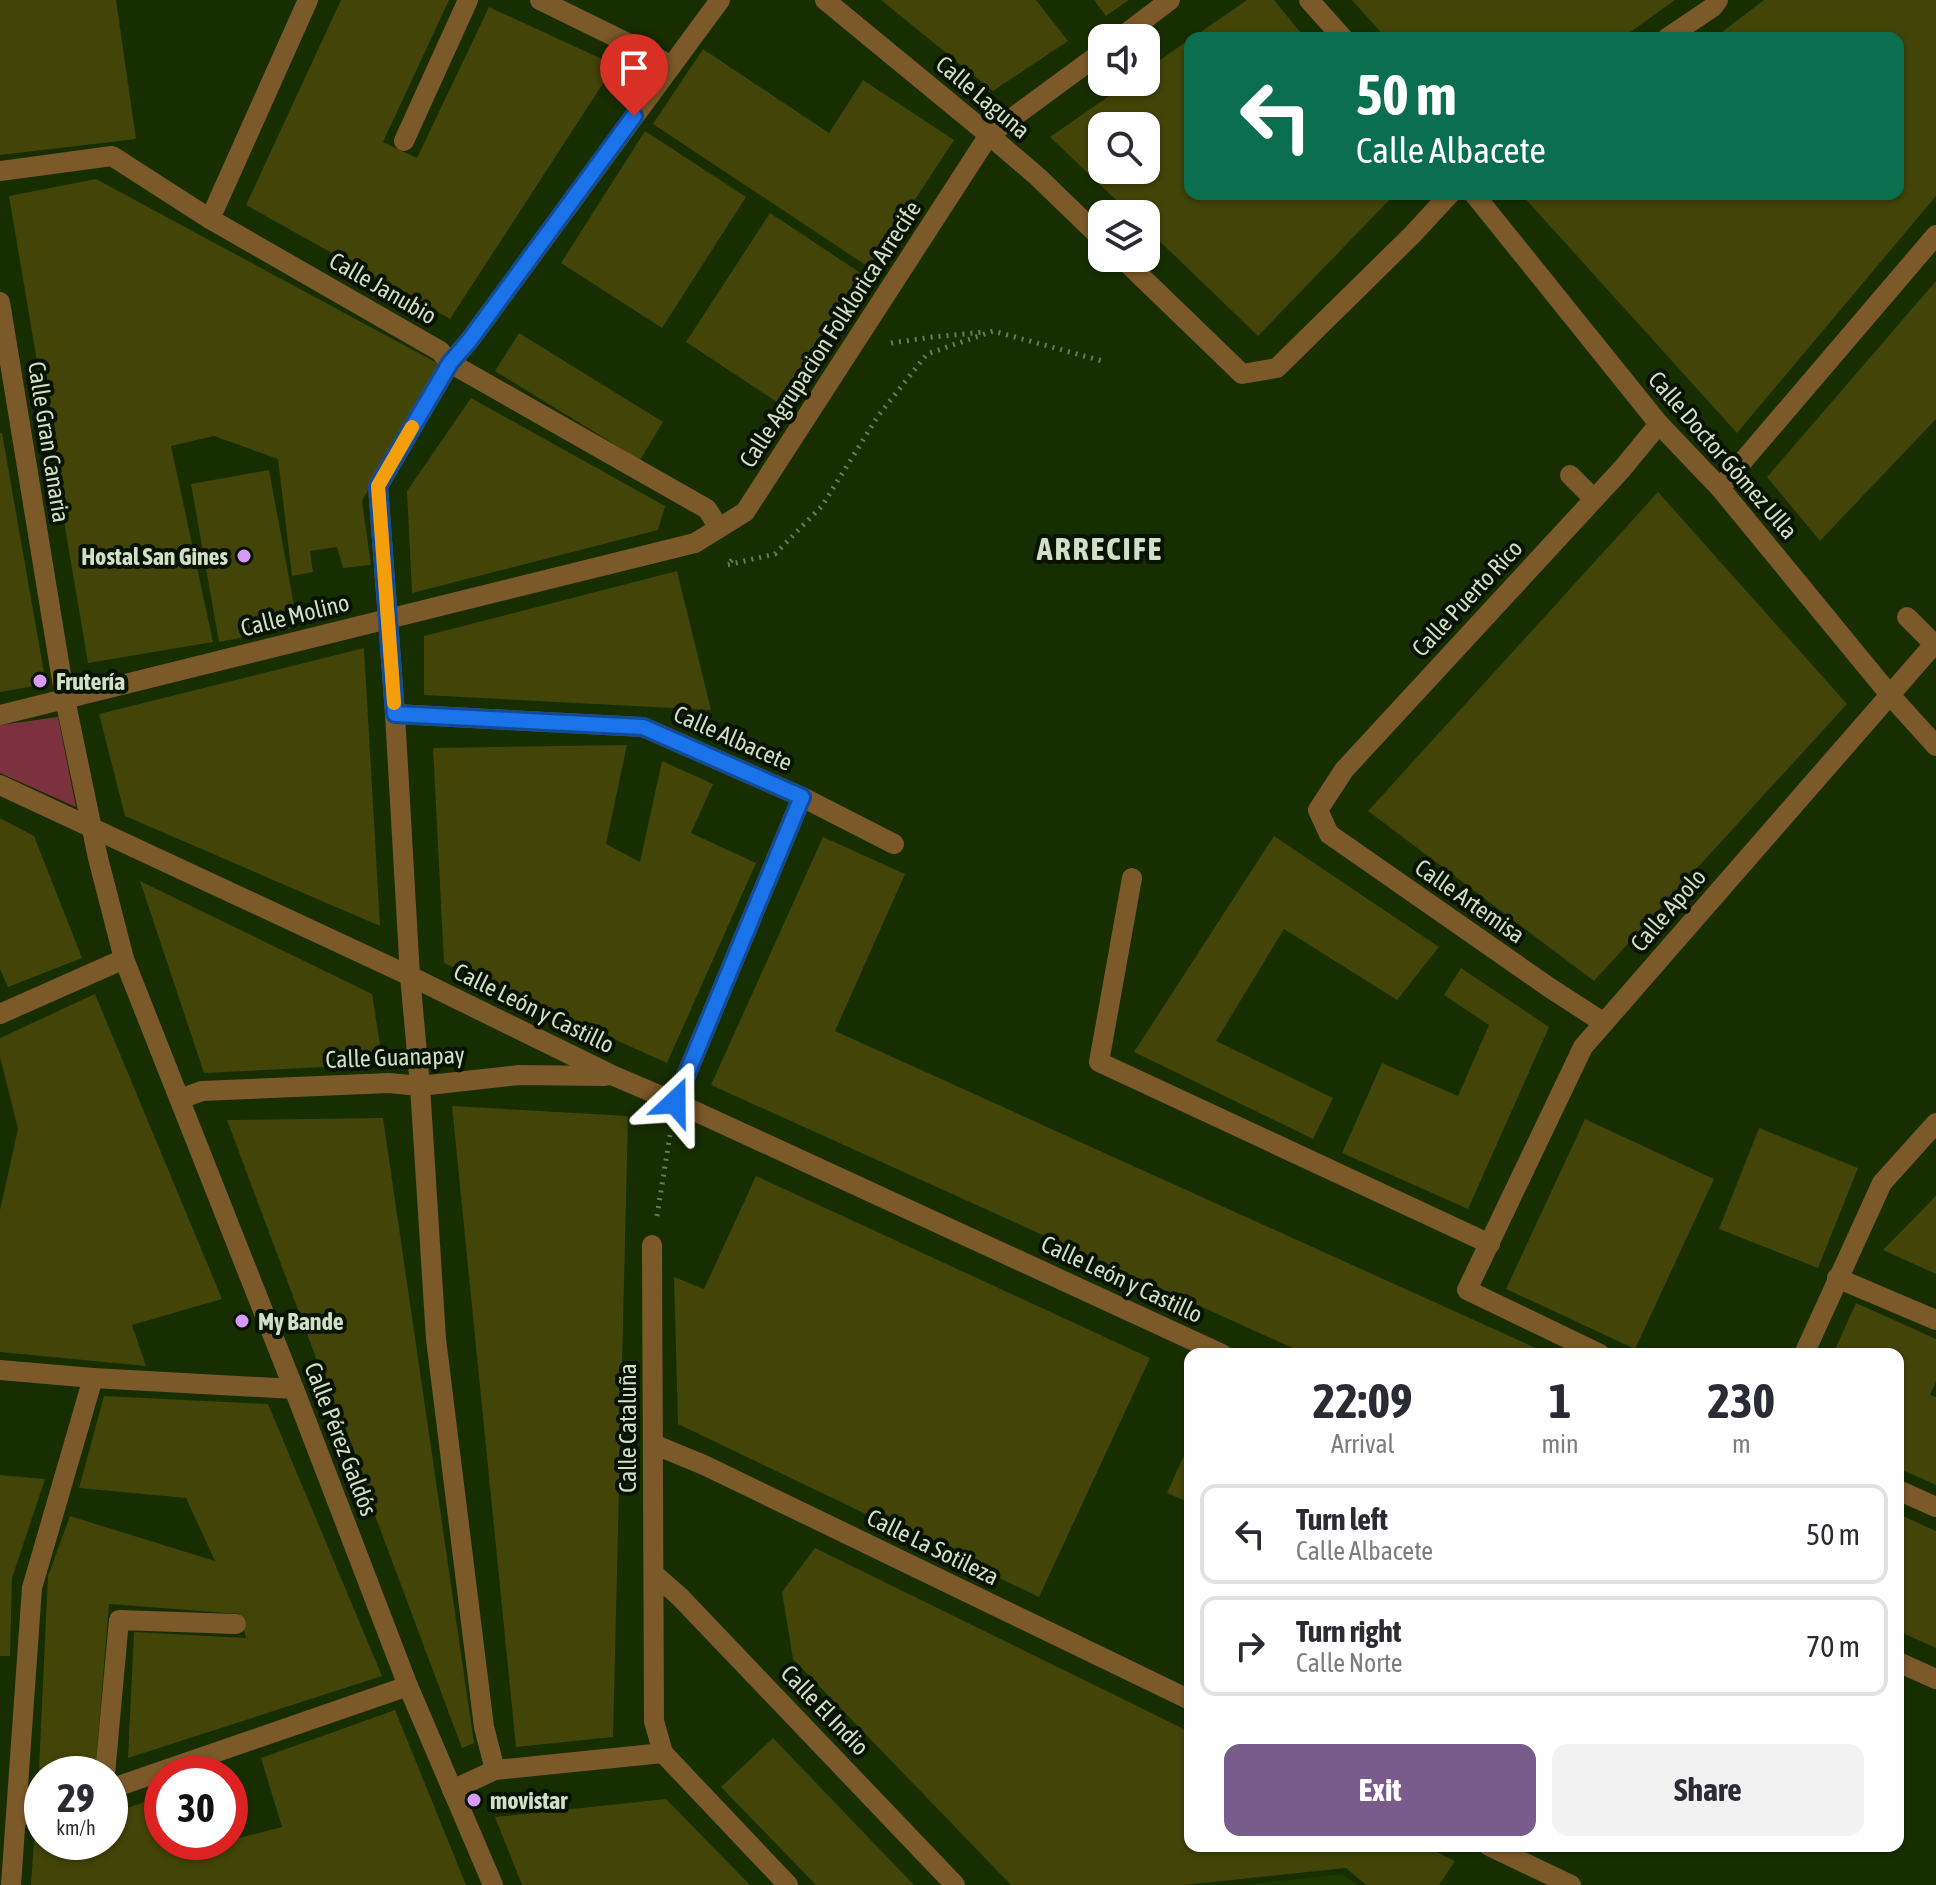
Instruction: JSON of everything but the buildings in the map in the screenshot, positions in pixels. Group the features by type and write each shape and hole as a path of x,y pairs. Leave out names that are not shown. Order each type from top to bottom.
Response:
{"street":[{"path":"210,219 308,0"},
{"path":"404,141 468,0"},
{"path":"540,0 671,66"},
{"path":"495,1770 484,1727 436,1339 378,486 450,363 720,0"},
{"name":"Calle Laguna","path":"825,0 1038,177 1088,225"},
{"path":"1138,24 1170,0"},
{"path":"1309,0 1338,32"},
{"path":"1676,32 1713,7 1718,0"},
{"path":"989,135 1088,62"},
{"name":"Calle Agrupacion Folklorica Arrecife","path":"708,535 745,512 989,135"},
{"name":"Calle Janubio","path":"0,171 112,156 210,219 440,351 450,363 707,509 708,535"},
{"path":"1136,272 1242,374 1277,368 1444,200"},
{"name":"Calle Doctor Gómez Ulla","path":"1479,200 1659,424 1720,488 1890,695 1936,746"},
{"path":"1720,488 1936,235"},
{"name":"Calle Gran Canaria","path":"0,302 65,699 91,826"},
{"name":"Calle Puerto Rico","path":"1318,810 1344,770 1594,499 1659,424"},
{"path":"1570,475 1594,499"},
{"name":"Calle Molino","path":"0,715 708,535"},
{"path":"1907,617 1935,644"},
{"name":"Calle Apolo","path":"1588,1348 1467,1290 1583,1047 1935,644"},
{"name":"Calle Albacete","path":"395,714 643,727 802,797 894,844"},
{"name":"Calle León y Castillo","path":"0,785 410,976 614,1076 1209,1348"},
{"path":"675,1102 802,797"},
{"name":"Calle Artemisa","path":"1318,810 1329,834 1604,1023"},
{"name":"Calle Pérez Galdós","path":"91,826 124,959 408,1686 493,1885"},
{"path":"1132,878 1099,1062 1490,1244"},
{"path":"0,1014 124,959"},
{"name":"Calle Guanapay","path":"180,1099 202,1091 389,1083 420,1086 519,1075 614,1076"},
{"path":"1807,1348 1882,1183 1936,1123"},
{"name":"Calle Cataluña","path":"652,1245 654,1721 663,1753"},
{"path":"1837,1278 1936,1320"},
{"path":"0,1370 294,1389"},
{"path":"11,1885 32,1588 93,1378"},
{"name":"Calle La Sotileza","path":"653,1444 704,1465 1184,1697"},
{"path":"1904,1493 1936,1507"},
{"name":"Calle El Indio","path":"654,1574 680,1597 955,1885"},
{"path":"107,1756 119,1620 236,1624"},
{"path":"1904,1665 1936,1679"},
{"path":"128,1783 408,1686"},
{"path":"452,1790 495,1770 663,1753 788,1885"},
{"path":"17,1817 24,1815"},
{"path":"1516,1852 1571,1885"}],"path":[{"path":"708,535 740,550 727,565 775,554 822,506 878,416 927,354 993,331"},
{"path":"850,349 993,331 1106,362"},
{"path":"652,1245 675,1102"}],"shaded area":[{"path":"58,717 76,807 0,773 0,725"},
{"path":"1343,1874 1357,1885 1244,1885"}],"slow traffic":[{"path":"394,703 378,486 412,427"}],"place":[{"name":"Hostal San Gines","path":"244,556"},
{"name":"Frutería","path":"40,681"},
{"name":"My Bande","path":"242,1321"},
{"name":"movistar","path":"474,1800"}],"district":[{"name":"ARRECIFE","path":"1100,548"}],"route":[{"path":"634,116 450,363 378,486 395,714 643,727 802,797 675,1102"}]}
